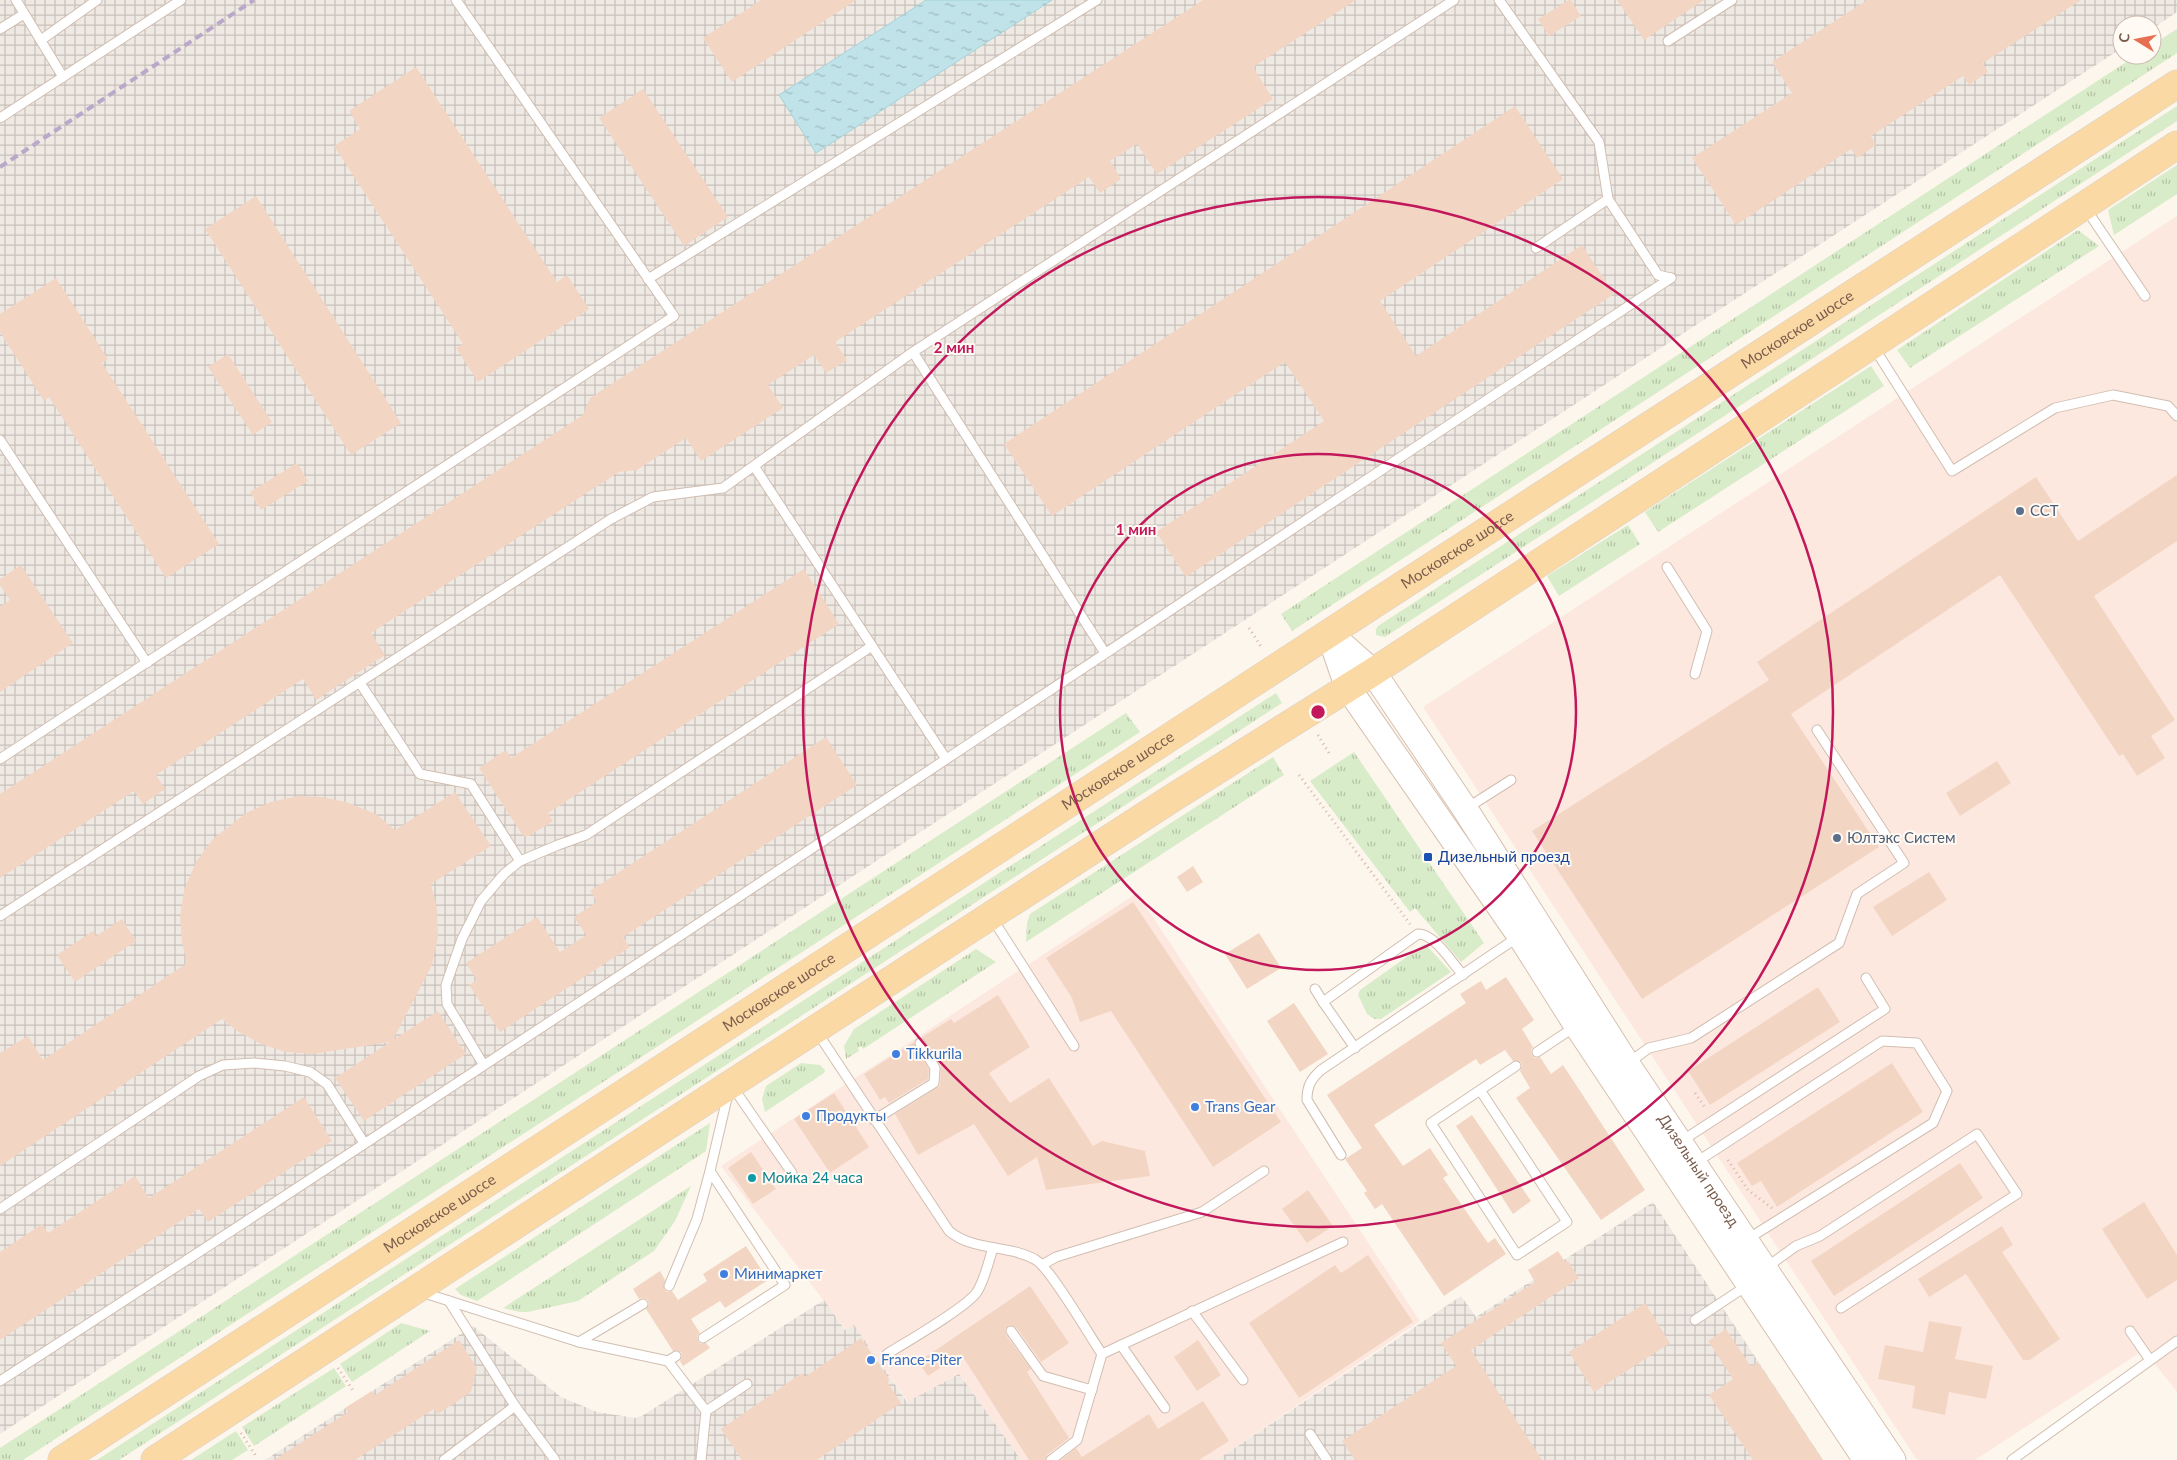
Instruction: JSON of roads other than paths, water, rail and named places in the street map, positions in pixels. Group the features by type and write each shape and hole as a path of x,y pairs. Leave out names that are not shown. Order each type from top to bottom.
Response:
{"main road":[{"name":"Московское шоссе","path":"62,1460 1329,633 2177,84"},
{"path":"155,1460 731,1084 1373,672 2177,145"}],"street":[{"name":"Дизельный проезд","path":"1329,633 1373,672 1465,809 1628,1064 1745,1240 1756,1277 1866,1460"},
{"name":"Дизельный проезд","path":"1329,633 1348,688 1520,936 1576,1026 1756,1277 1893,1460"}],"lane":[{"path":"16,0 63,77"},
{"path":"41,40 97,0"},
{"path":"0,118 181,0"},
{"path":"0,759 674,316 456,0"},
{"path":"648,279 1097,0"},
{"path":"0,916 611,519 654,497 723,488 913,352 1454,0"},
{"path":"0,1381 946,759 1671,278 1658,275 1608,199 1599,142 1499,0"},
{"path":"1668,42 1732,0"},
{"path":"0,30 24,14"},
{"path":"1536,248 1608,199"},
{"path":"2084,206 2145,296"},
{"path":"1872,344 1952,470 2054,408 2113,395 2168,406 2177,416"},
{"path":"913,352 1105,652"},
{"path":"0,440 147,663"},
{"path":"754,466 946,759"},
{"path":"1667,567 1707,631 1695,674"},
{"path":"483,1064 448,1004 446,985 462,939 481,901 504,874 520,861 586,835 872,646"},
{"path":"360,683 420,774 471,784 520,861"},
{"path":"1628,1064 1649,1048 1691,1038 1839,943 1857,894 1904,863 1817,730"},
{"path":"1465,809 1511,780"},
{"path":"991,916 1074,1046"},
{"path":"1323,1002 1418,934 1432,939 1462,975"},
{"path":"1341,1155 1307,1100 1307,1090 1312,1079 1321,1070 1520,936"},
{"path":"1680,1142 1885,1009 1866,978"},
{"path":"1315,989 1355,1048"},
{"path":"1537,1052 1576,1026"},
{"path":"816,1030 874,1120 949,1230 957,1237 968,1242 1026,1256 1042,1264 1102,1354"},
{"path":"1694,1164 1882,1041 1917,1043 1947,1091 1933,1122 1745,1240"},
{"path":"874,1120 934,1083 935,1068 920,1043"},
{"path":"0,1209 199,1076 223,1065 254,1063 285,1066 310,1072 328,1084 364,1143"},
{"path":"1480,1090 1567,1222 1517,1255 1430,1123 1516,1066"},
{"path":"669,1286 697,1219 731,1084"},
{"path":"731,1084 792,1173"},
{"path":"1696,1320 1796,1246 1820,1236 1977,1134 2017,1194 1841,1308"},
{"path":"703,1338 785,1284 710,1171"},
{"path":"1042,1264 1056,1257 1202,1212 1264,1171"},
{"path":"1050,1460 1077,1440 1102,1354 1192,1310 1343,1242"},
{"path":"887,1354 963,1305 975,1294 983,1281 993,1248"},
{"path":"416,1291 580,1342 668,1361 706,1412 701,1460"},
{"path":"449,1301 515,1406 554,1460"},
{"path":"580,1342 643,1304"},
{"path":"1192,1310 1243,1380"},
{"path":"2130,1331 2150,1360"},
{"path":"1011,1332 1042,1376 1092,1390"},
{"path":"2012,1460 2177,1341"},
{"path":"1121,1345 1165,1408"},
{"path":"668,1361 676,1356"},
{"path":"706,1412 747,1384"},
{"path":"444,1460 515,1406"},
{"path":"1310,1434 1327,1460"}],"water":[{"path":"926,0 1052,0 816,153 779,95"}],"railway":[{"path":"0,167 254,0"}],"place":[{"name":"ССТ","path":"2020,511"},
{"name":"Юлтэкс Систем","path":"1837,838"},
{"name":"Дизельный проезд","path":"1428,857"},
{"name":"Tikkurila","path":"896,1054"},
{"name":"Trans Gear","path":"1195,1107"},
{"name":"Продукты","path":"806,1116"},
{"name":"Мойка 24 часа","path":"752,1178"},
{"name":"Минимаркет","path":"724,1274"},
{"name":"France-Piter","path":"871,1360"}]}
